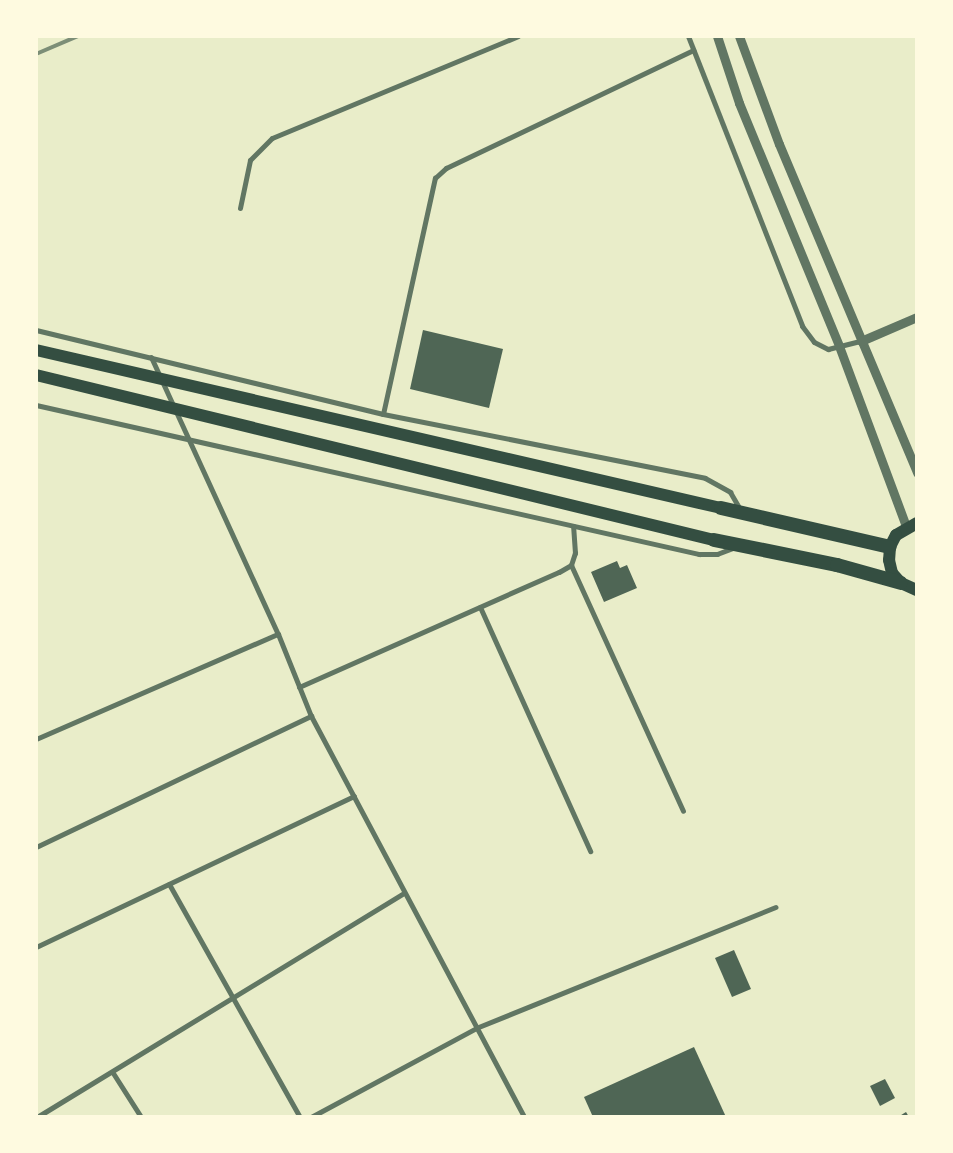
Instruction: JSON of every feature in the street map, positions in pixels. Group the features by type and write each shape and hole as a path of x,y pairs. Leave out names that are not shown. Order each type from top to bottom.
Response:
{"highway":[{"path":"721,508 890,546"},
{"path":"714,540 837,565 901,583"}],"main road":[{"path":"36,350 721,508"},
{"path":"36,375 714,540"},
{"path":"912,525 896,535 890,546 888,560 892,573 901,583 917,590"}],"street":[{"path":"240,208 250,160 272,138 518,36"},
{"path":"688,36 802,326 814,342 828,349 861,341 917,317"},
{"path":"717,36 739,103 912,525"},
{"path":"739,36 779,144 917,473"},
{"path":"383,414 435,178 446,168 693,50"},
{"path":"36,330 383,414 705,478 730,492 742,513"},
{"path":"151,357 278,634 311,716 524,1117"},
{"path":"36,404 191,441 699,554 717,554 739,545"},
{"path":"573,526 575,553 571,565 683,811"},
{"path":"299,687 571,565"},
{"path":"480,607 590,851"},
{"path":"36,739 278,634"},
{"path":"36,847 311,716"},
{"path":"36,947 354,796"},
{"path":"169,884 230,998 300,1117"},
{"path":"38,1117 113,1073 230,998 404,893"},
{"path":"310,1117 476,1028 776,907"},
{"path":"113,1073 141,1117"}],"building":[{"path":"423,330 503,349 489,408 410,389"},
{"path":"617,561 620,568 627,565 637,588 604,602 591,572"},
{"path":"734,950 751,989 732,997 715,958"},
{"path":"694,1047 726,1117 593,1117 584,1097"},
{"path":"885,1079 895,1098 880,1106 870,1086"},
{"path":"906,1112 909,1117 898,1117"}],"railway":[{"path":"36,54 78,36"}]}
